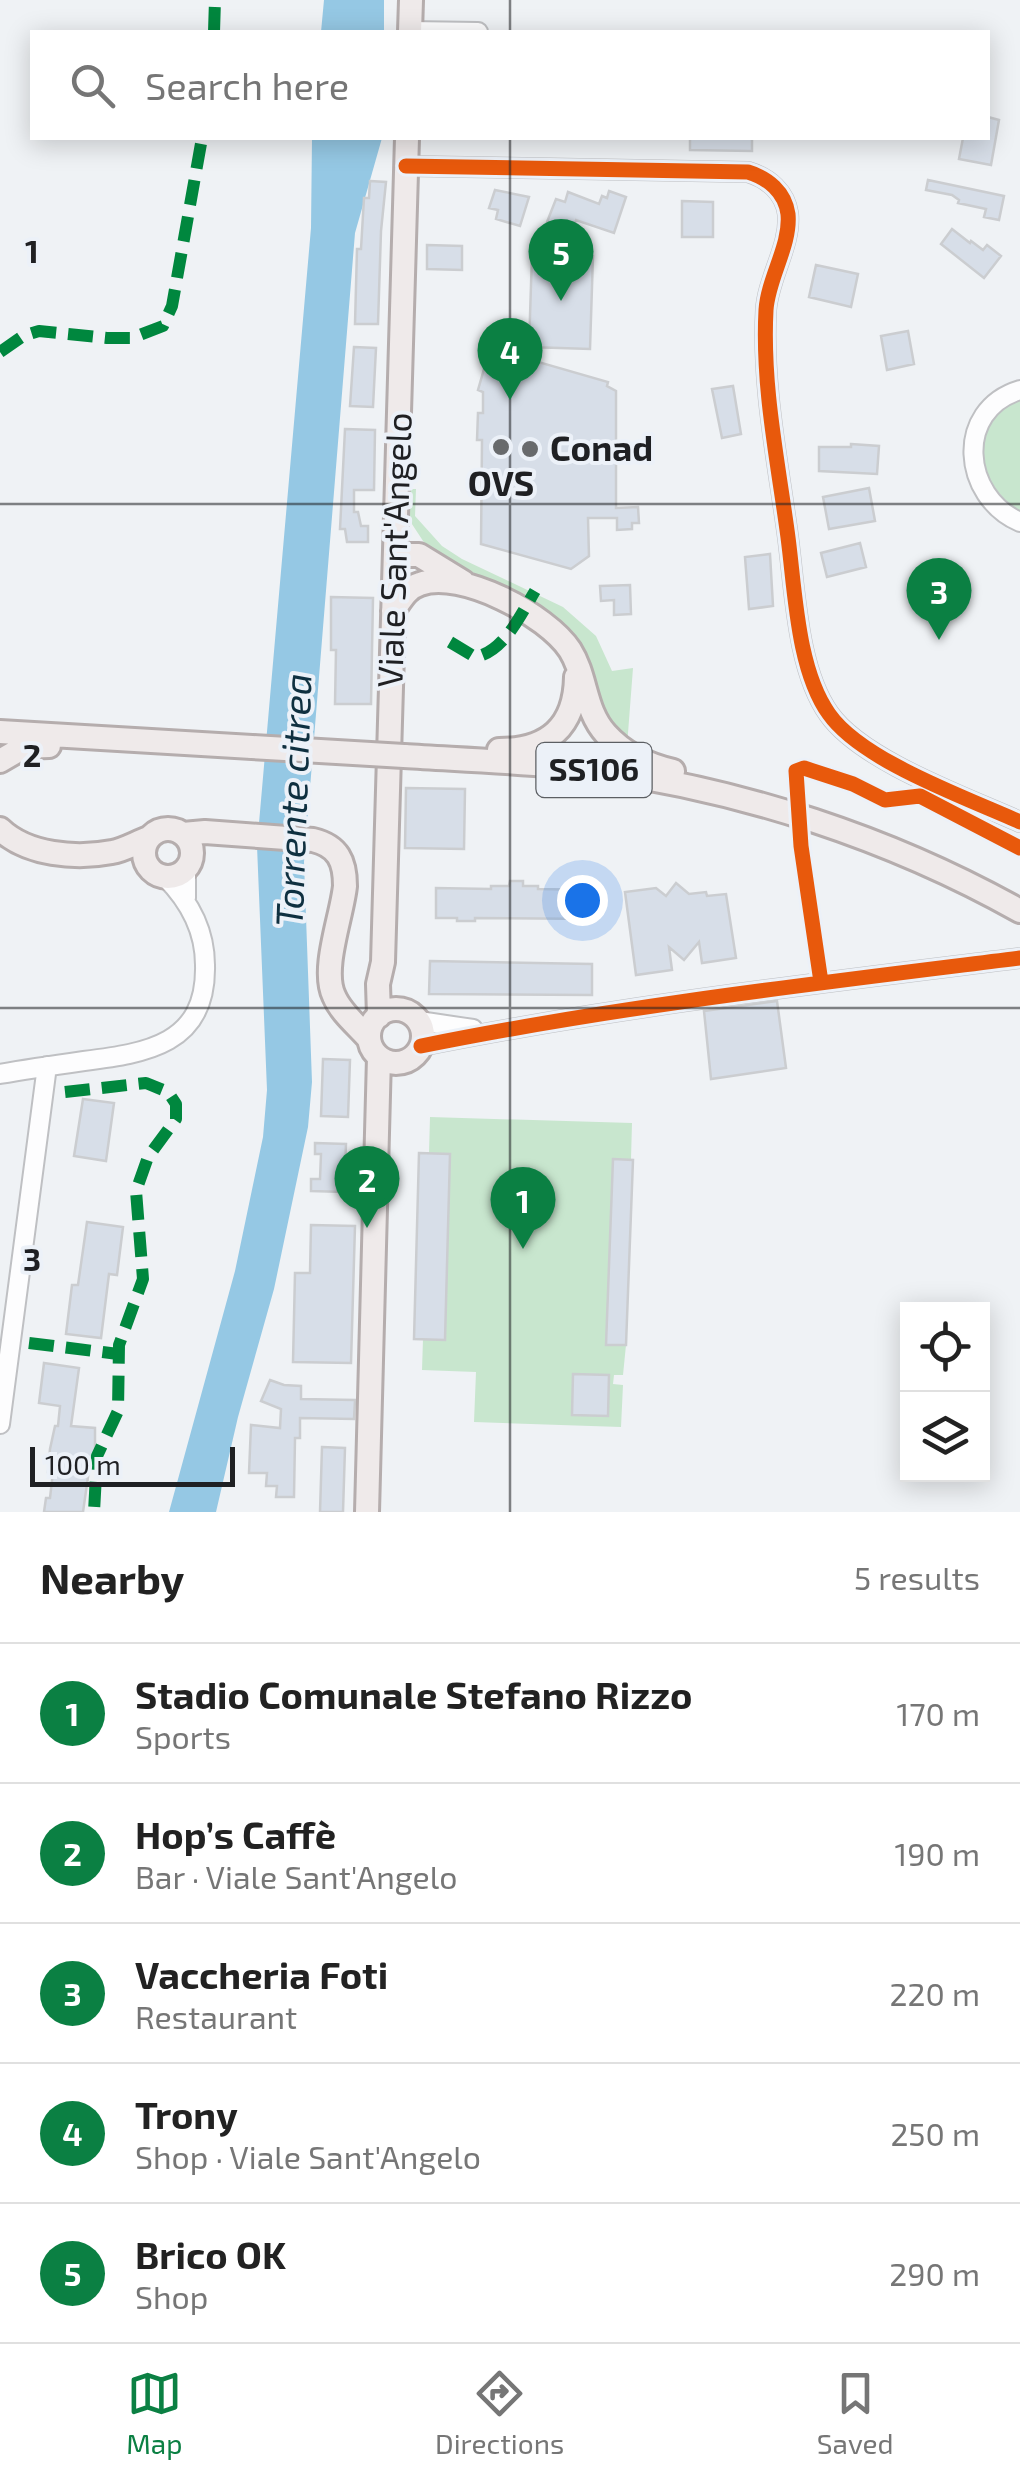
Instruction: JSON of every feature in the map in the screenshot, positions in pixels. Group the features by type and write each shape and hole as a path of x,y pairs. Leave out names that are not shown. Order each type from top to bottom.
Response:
{"main road":[{"path":"410,30 411,0"},
{"name":"Viale Sant'Angelo","path":"367,1512 379,1112 376,1033 383,962 407,140"},
{"path":"396,513 442,577"},
{"path":"395,558 419,556 442,577 520,609 559,637 578,667 598,724 624,750 651,765 712,781 764,806"},
{"path":"394,611 412,588 442,577"},
{"path":"413,756 443,750 520,750 542,743 571,711 578,667"},
{"name":"SS106","path":"0,732 593,770 688,787 835,828 926,863 1020,910"},
{"path":"0,761 16,750 35,745 152,752 176,743"},
{"path":"0,829 27,848 70,854 113,852 172,867 238,835"},
{"path":"113,852 162,829 184,834 206,832 313,840 329,845 337,852 346,872 330,979 339,1006 376,1033 387,1062 413,1054 422,1029 410,1016 386,1012 376,1033"},
{"path":"172,867 191,845 184,834"},
{"path":"149,838 144,851 172,867"},
{"name":"Viale Sant'Angelo","path":"383,962 410,1016"},
{"name":"Viale Sant'Angelo","path":"379,1112 413,1054"}],"street":[{"path":"406,166 748,172 760,175 776,189 786,205 788,222 766,305 766,374 804,646 818,692 829,714 866,748 1020,822"},
{"path":"1020,390 991,408 978,429 972,453 975,477 986,499 1005,516 1020,522"},
{"path":"0,1074 146,1052 174,1038 187,1024 203,993 206,974 201,935 172,867"},
{"path":"413,1054 488,1031 821,982 1020,958"},
{"path":"410,1016 488,1031"},
{"path":"0,1424 6,1335 47,1066"}],"green space":[{"path":"1020,398 1020,512 994,486 982,453 990,422 1002,408"},
{"path":"406,489 416,489 415,516 442,546 563,607 596,636 612,671 633,668 627,746 608,730 585,666 429,550 406,515"},
{"path":"430,1117 632,1123 626,1345 623,1375 614,1375 613,1384 623,1385 621,1427 474,1422 476,1372 422,1370 423,1339 414,1339 419,1153 429,1153"}],"water":[{"path":"324,0 384,0 384,30 321,30"},
{"name":"Torrente citrea","path":"312,140 381,140 355,233 304,862 312,1082 308,1127 274,1289 216,1512 169,1512 235,1271 263,1137 267,1090 257,846 311,228"}],"building":[{"path":"990,118 999,120 991,165 959,159 963,140 990,140"},
{"path":"690,140 752,140 752,151 690,150"},
{"path":"928,180 1004,196 999,220 984,217 986,209 958,203 952,195 926,190"},
{"path":"370,181 386,182 378,324 355,324 357,249 361,249 364,198 369,198"},
{"path":"495,190 529,197 520,226 496,219 498,210 489,208"},
{"path":"609,191 626,197 614,233 576,220 572,231 547,222 556,199 565,202 568,192 599,204"},
{"path":"682,201 713,202 713,237 682,237"},
{"path":"952,229 970,243 983,250 987,245 1001,256 984,278 941,244"},
{"path":"427,245 462,246 462,270 427,269"},
{"path":"532,254 593,256 590,349 529,347"},
{"path":"816,265 858,274 851,307 809,297"},
{"path":"908,331 914,364 887,370 881,336"},
{"path":"354,347 376,348 373,407 350,406"},
{"path":"490,348 608,382 607,386 616,391 616,508 638,507 639,523 632,523 632,529 617,530 617,518 588,518 589,556 571,569 481,544 482,440 477,440 483,392 478,390"},
{"path":"733,386 741,434 722,438 712,389"},
{"path":"345,429 375,430 374,490 354,490 354,512 358,512 361,526 368,526 368,542 347,542 345,529 340,529"},
{"path":"879,446 877,474 819,471 819,447"},
{"path":"869,488 875,521 829,529 823,497"},
{"path":"860,543 866,567 827,577 821,553"},
{"path":"770,554 773,606 749,609 745,557"},
{"path":"630,585 631,614 614,615 614,600 601,601 600,586"},
{"path":"331,597 373,598 371,704 335,704 336,650 331,650"},
{"path":"406,788 465,789 464,849 405,848"},
{"path":"510,881 523,881 523,886 538,889 596,890 596,919 436,918 436,888 491,889 509,886"},
{"path":"676,883 689,894 726,894 736,958 702,963 699,942 684,960 669,947 672,970 636,975 625,892 656,888 666,896"},
{"path":"430,961 592,964 592,995 429,994"},
{"path":"777,1001 786,1068 711,1079 704,1011"},
{"path":"323,1059 350,1060 348,1117 321,1116"},
{"path":"83,1099 114,1103 106,1161 74,1156"},
{"path":"315,1143 346,1144 344,1192 311,1191 311,1179 320,1179 321,1154 315,1154"},
{"path":"419,1153 450,1154 445,1340 414,1339"},
{"path":"613,1159 633,1160 626,1345 606,1345"},
{"path":"87,1222 123,1227 117,1275 109,1274 101,1338 66,1334 72,1285 78,1285"},
{"path":"311,1225 355,1226 351,1363 293,1362 295,1273 310,1273"},
{"path":"44,1363 79,1368 71,1426 95,1428 95,1464 90,1463 83,1512 44,1512 46,1498 50,1498 50,1449 60,1406 39,1403"},
{"path":"573,1374 609,1375 608,1416 572,1415"},
{"path":"270,1380 301,1386 301,1399 355,1400 354,1419 300,1418 300,1438 295,1438 294,1497 276,1497 277,1486 266,1486 267,1473 249,1473 251,1425 280,1428 281,1409 261,1401"},
{"path":"322,1447 345,1448 343,1512 320,1512"}],"marked path":[{"path":"214,30 215,0"},
{"path":"0,352 23,336 39,331 132,338 163,326 172,306 202,140"},
{"path":"450,642 475,657 485,654 511,631 535,591"},
{"path":"65,1092 146,1083 168,1092 176,1104 176,1119 148,1157 136,1191 143,1279 119,1345 118,1411 97,1456 94,1512"},
{"path":"29,1343 118,1354"}],"cycle path":[{"path":"406,166 748,172 774,187 786,206 788,226 766,310 766,365 799,625 818,695 829,714 865,747 917,777 1020,822"},
{"path":"821,982 801,846 796,771 804,768 853,784 885,800 920,796 1020,848"},
{"path":"421,1046 645,1007 1020,958"}],"place":[{"name":"Brico OK","path":"561,301"},
{"name":"Trony","path":"510,400"},
{"name":"OVS","path":"501,447"},
{"name":"Conad","path":"530,449"},
{"name":"Vaccheria Foti","path":"939,640"},
{"name":"Hop’s Caffè","path":"367,1228"},
{"name":"Stadio Comunale Stefano Rizzo","path":"523,1249"}]}
